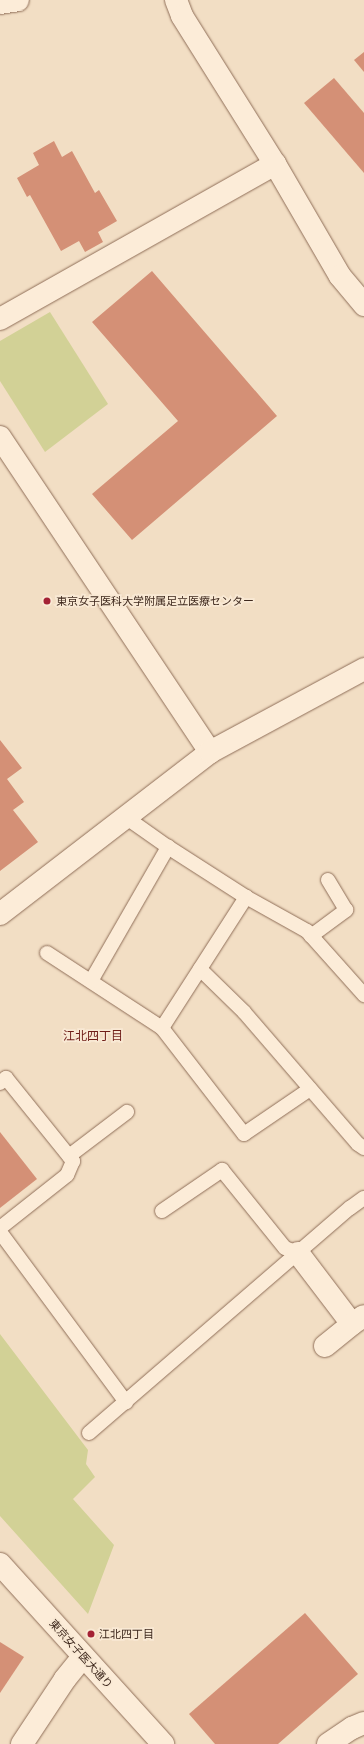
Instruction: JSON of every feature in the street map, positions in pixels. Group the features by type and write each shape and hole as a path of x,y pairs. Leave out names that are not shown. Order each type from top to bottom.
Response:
{"street":[{"path":"0,4 18,0"},
{"path":"181,1 182,16 275,164 340,276 364,305"},
{"path":"0,319 275,164"},
{"path":"0,438 210,752"},
{"path":"0,914 124,816 210,752 364,669"},
{"path":"298,1253 358,1320 325,1346"},
{"name":"東京女子医大通り","path":"0,1564 162,1744"},
{"path":"22,1744 65,1679 83,1657"},
{"path":"328,1744 352,1728 364,1723"}],"lane":[{"path":"124,816 168,847 246,896 307,931 364,995"},
{"path":"91,981 168,847"},
{"path":"311,936 346,910 328,880"},
{"path":"162,1028 246,896"},
{"path":"47,953 162,1028 244,1134 310,1089"},
{"path":"200,969 244,1012 358,1144 364,1148"},
{"path":"0,1228 68,1176 73,1161 2,1077"},
{"path":"69,1156 127,1112"},
{"path":"162,1211 222,1170 285,1248 298,1253"},
{"path":"89,1433 364,1198"},
{"path":"0,1232 126,1402"}],"shaded area":[{"path":"50,312 108,404 45,452 0,381 0,341"},
{"path":"0,1334 88,1450 86,1464 95,1477 73,1499 114,1545 88,1614 0,1516"}],"building":[{"path":"364,52 364,72 354,60"},
{"path":"334,78 364,113 364,173 304,103"},
{"path":"54,141 62,157 72,151 95,193 99,190 117,221 98,232 103,242 85,252 79,241 61,251 30,195 27,197 17,178 39,165 33,153"},
{"path":"152,271 277,416 132,540 92,494 178,421 92,322"},
{"path":"0,740 22,768 7,779 24,802 13,810 38,842 0,871"},
{"path":"0,1132 37,1179 0,1208"},
{"path":"305,1613 358,1674 278,1744 215,1744 189,1714"},
{"path":"0,1642 24,1657 0,1693"}],"place":[{"name":"東京女子医科大学附属足立医療センター","path":"47,601"},
{"name":"江北四丁目","path":"91,1634"}],"district":[{"name":"江北四丁目","path":"93,1036"}]}
